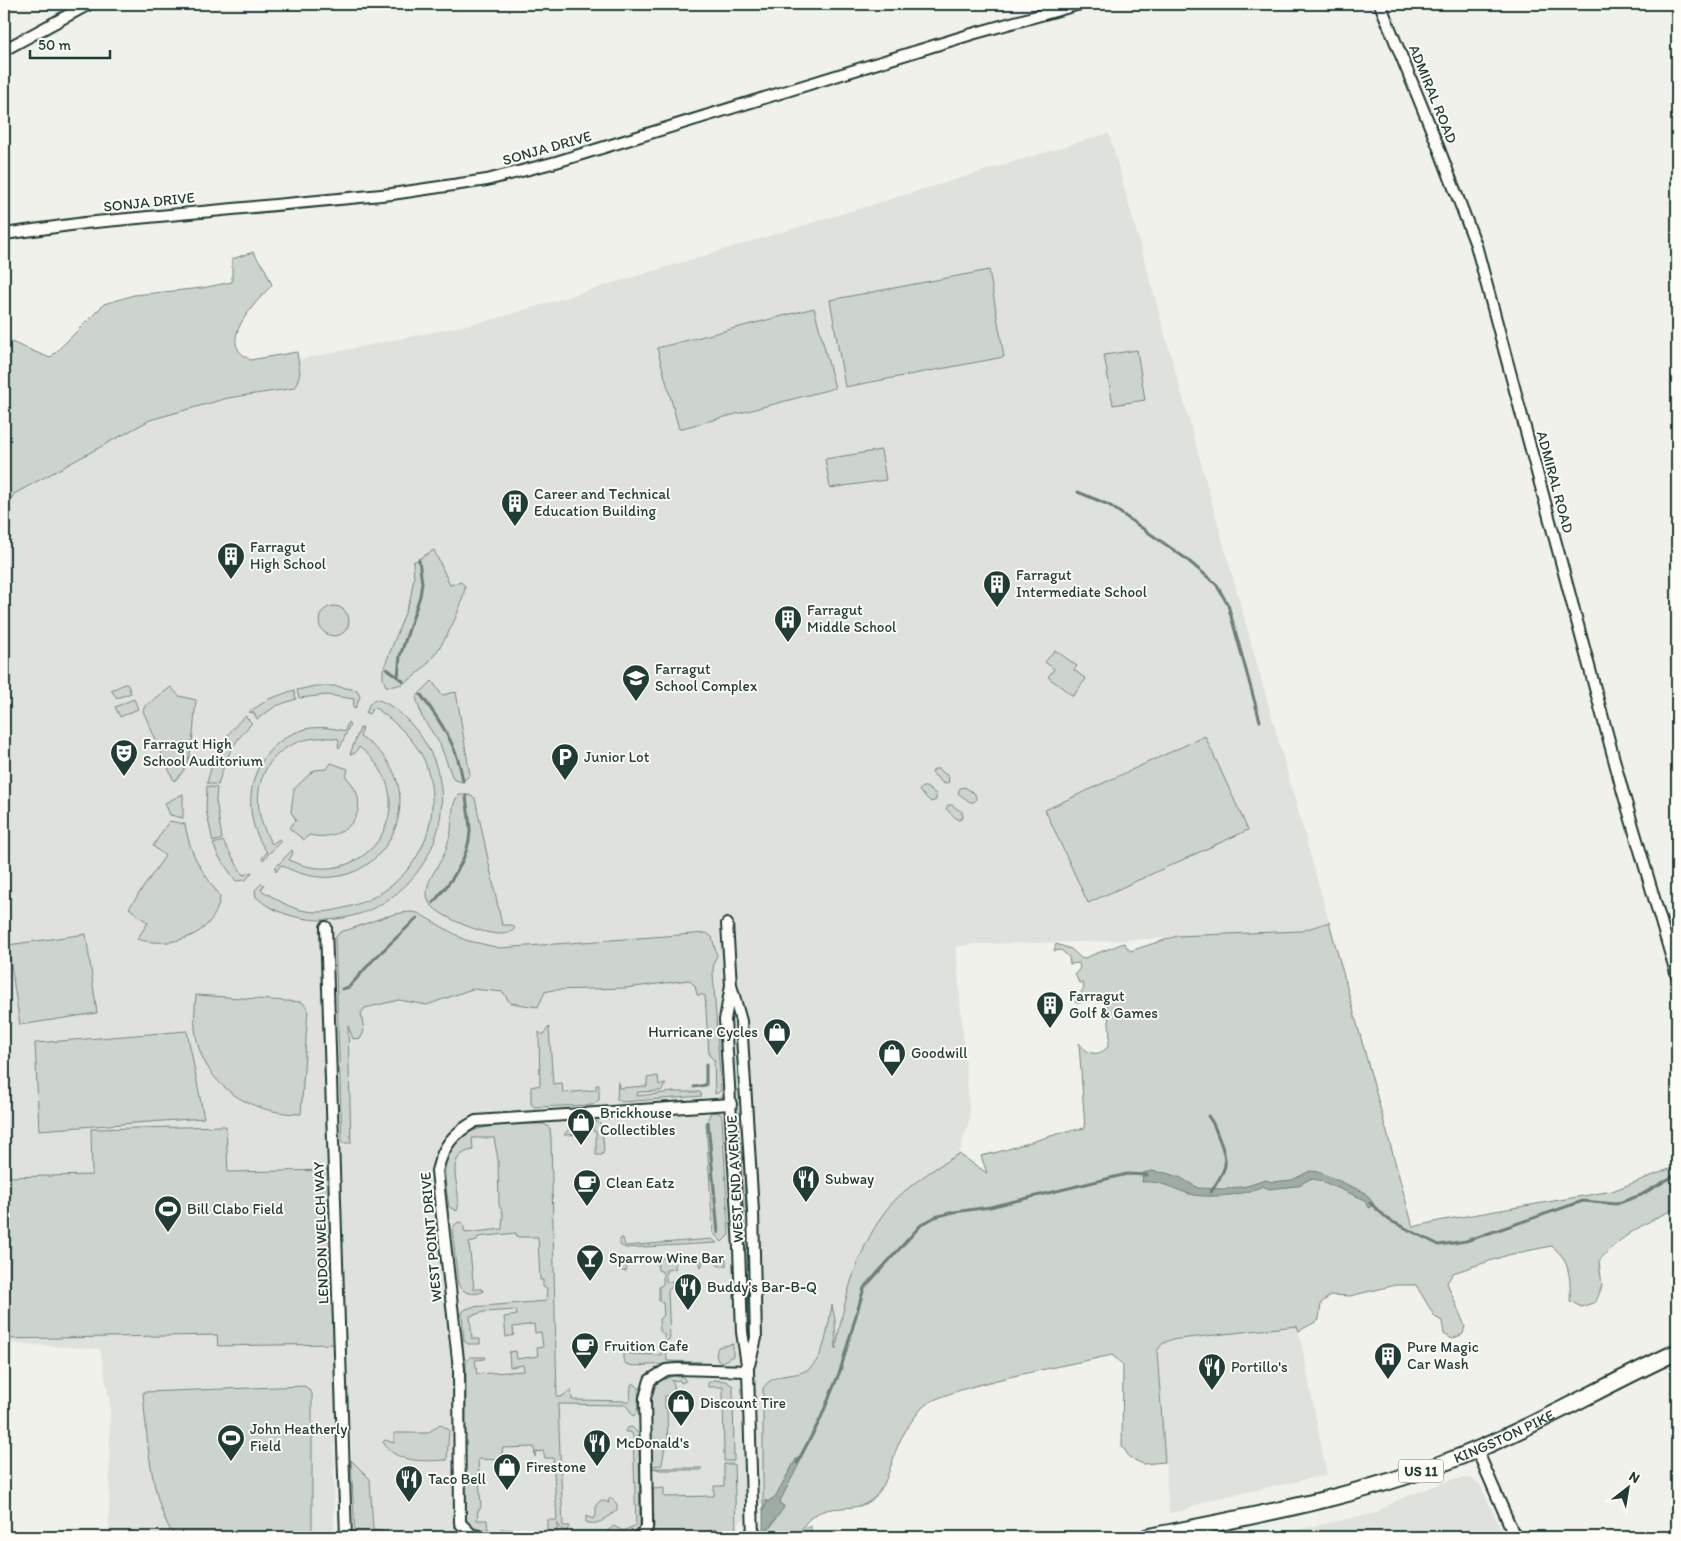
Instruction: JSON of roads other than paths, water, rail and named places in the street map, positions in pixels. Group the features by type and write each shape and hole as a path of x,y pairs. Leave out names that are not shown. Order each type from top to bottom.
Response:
{"main road":[{"name":"KINGSTON PIKE","path":"1147,1537 1318,1503 1378,1486 1477,1450 1677,1352"}],"street":[{"path":"4,50 89,4"},
{"name":"SONJA DRIVE","path":"4,234 26,229 392,194 487,180 556,162 972,34 1080,4"},
{"name":"ADMIRAL ROAD","path":"1380,4 1476,245 1622,789 1677,976"},
{"name":"WEST END AVENUE","path":"727,924 731,985 741,1021 753,1211 756,1338 748,1371"},
{"name":"LENDON WELCH WAY","path":"326,927 346,1537"},
{"name":"WEST END AVENUE","path":"731,985 725,1020 742,1332 748,1371 753,1536"},
{"name":"WEST POINT DRIVE","path":"494,1537 472,1534 460,1523 459,1369 437,1171 443,1150 454,1135 476,1121 731,1104"},
{"path":"639,1537 646,1528 648,1517 645,1398 650,1380 666,1370 676,1369 748,1371"},
{"path":"1477,1450 1515,1537"}],"waterway":[{"path":"1078,492 1109,505 1185,558 1216,584 1228,605 1260,721"},
{"path":"398,677 400,656 420,596 422,583 419,560"},
{"path":"387,669 403,681"},
{"path":"421,695 448,735 461,769 463,781"},
{"path":"433,903 458,870 466,851 470,831 466,796"},
{"path":"342,989 349,987 372,961 417,918"},
{"path":"694,1087 706,1085 706,1064"},
{"path":"1208,1116 1214,1125 1225,1157 1223,1173 1211,1192"},
{"path":"708,1122 718,1233"},
{"path":"797,1463 820,1420 840,1371 864,1288 921,1225 935,1217 954,1212 990,1207 1127,1174 1147,1175"},
{"path":"1370,1203 1389,1220 1439,1245 1466,1241 1583,1201 1616,1204 1641,1195 1677,1174"},
{"path":"738,1537 748,1532"}],"place":[{"name":"Career and Technical Education Building","path":"515,527"},
{"name":"Farragut High School","path":"231,580"},
{"name":"Farragut Intermediate School","path":"997,608"},
{"name":"Farragut Middle School","path":"788,643"},
{"name":"Farragut School Complex","path":"636,702"},
{"name":"Farragut High School Auditorium","path":"124,777"},
{"name":"Junior Lot","path":"565,781"},
{"name":"Farragut Golf & Games","path":"1050,1029"},
{"name":"Hurricane Cycles","path":"777,1056"},
{"name":"Goodwill","path":"892,1077"},
{"name":"Brickhouse Collectibles","path":"581,1146"},
{"name":"Subway","path":"806,1203"},
{"name":"Clean Eatz","path":"587,1207"},
{"name":"Bill Clabo Field","path":"168,1233"},
{"name":"Sparrow Wine Bar","path":"590,1282"},
{"name":"Buddy's Bar-B-Q","path":"688,1311"},
{"name":"Fruition Cafe","path":"585,1370"},
{"name":"Pure Magic Car Wash","path":"1388,1380"},
{"name":"Portillo's","path":"1212,1391"},
{"name":"Discount Tire","path":"681,1427"},
{"name":"John Heatherly Field","path":"231,1462"},
{"name":"McDonald's","path":"597,1467"},
{"name":"Firestone","path":"507,1491"},
{"name":"Taco Bell","path":"409,1503"}]}
